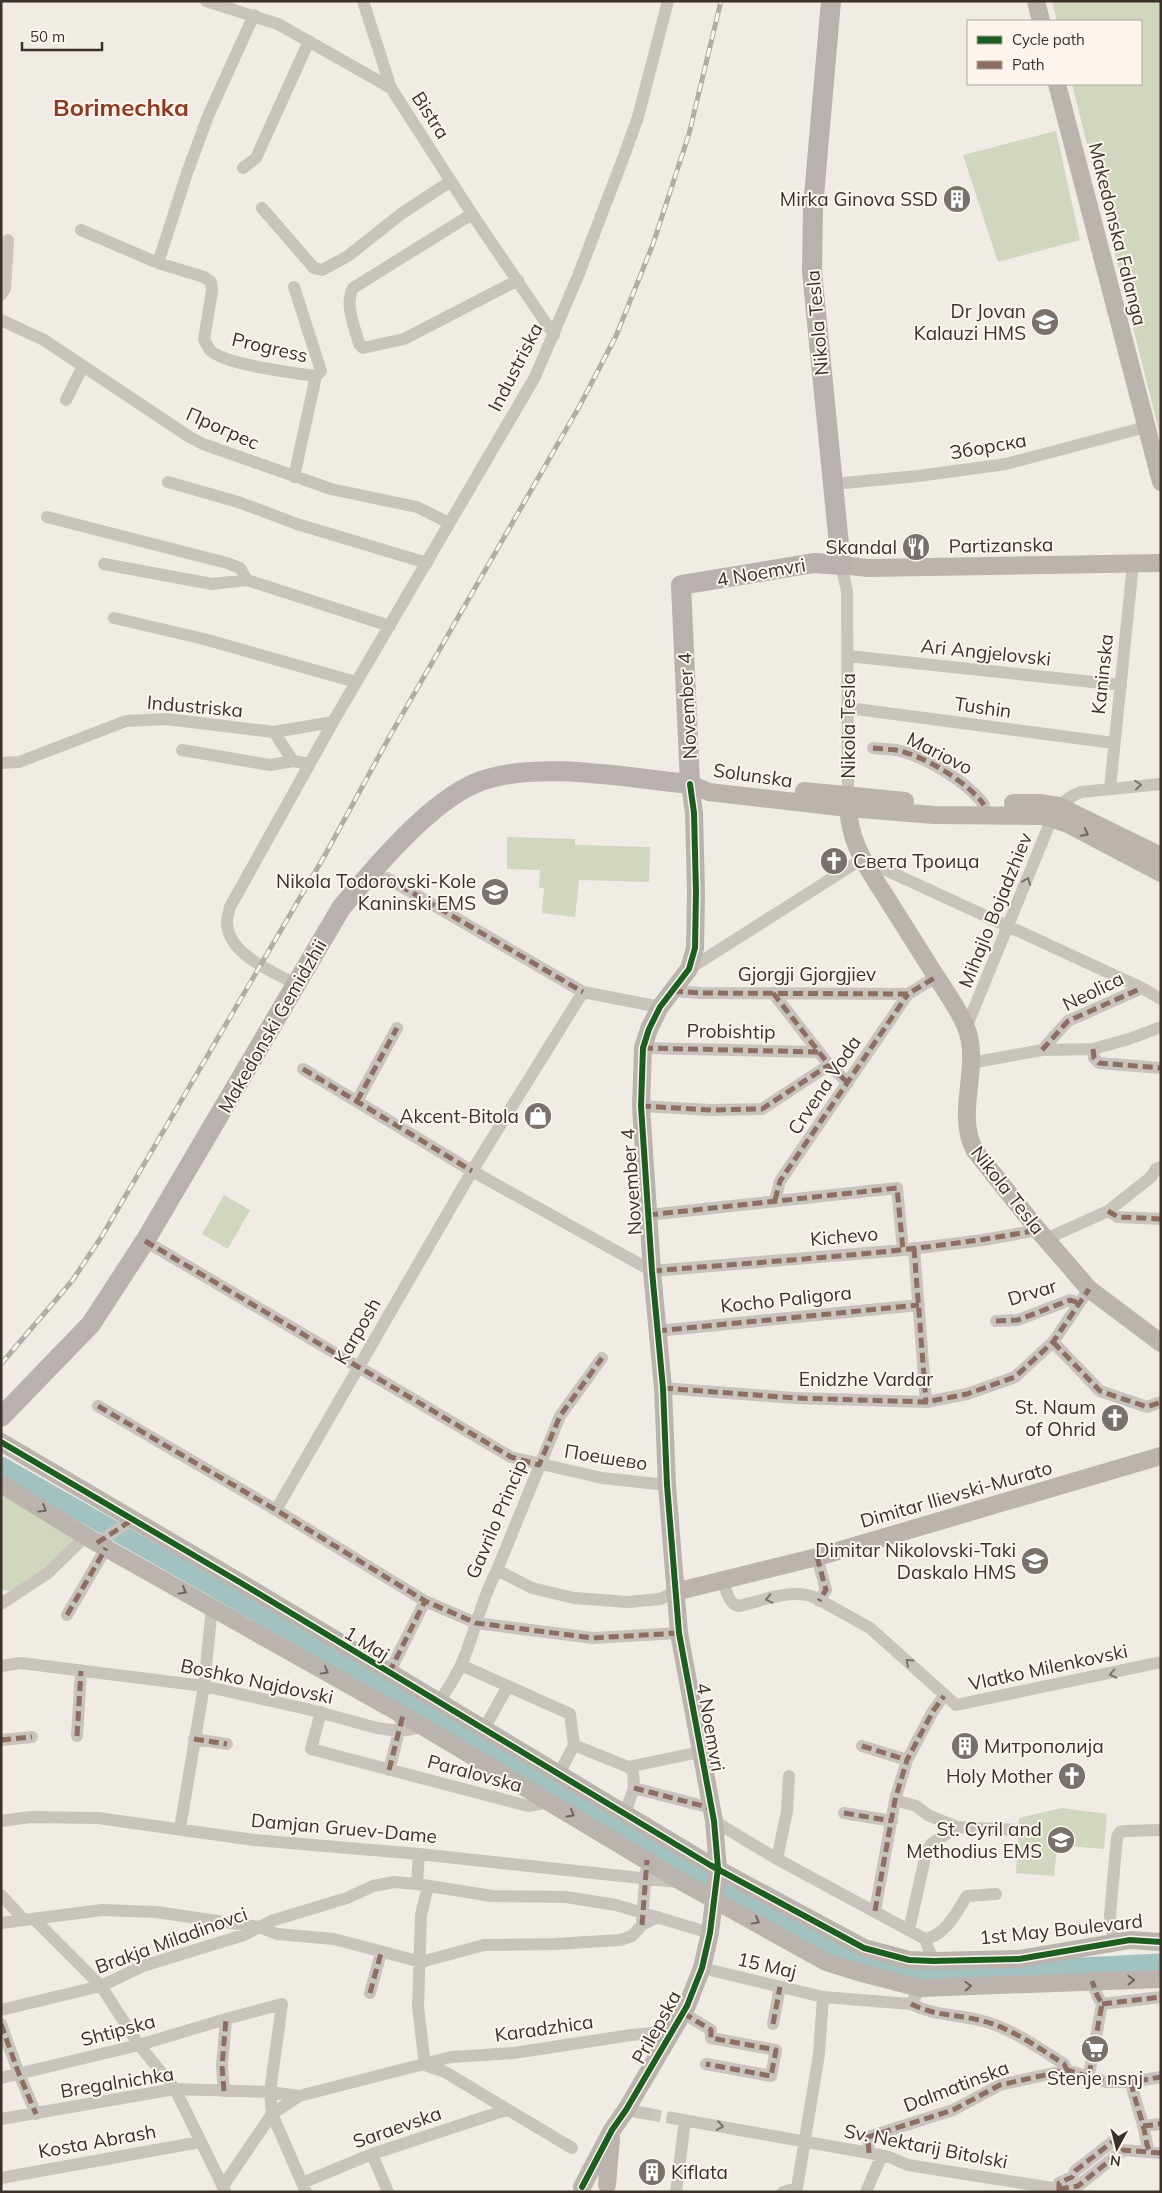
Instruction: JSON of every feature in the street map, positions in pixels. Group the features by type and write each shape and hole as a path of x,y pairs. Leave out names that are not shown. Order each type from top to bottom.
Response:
{"main road":[{"name":"Nikola Tesla","path":"831,1 813,207 812,272 841,565"},
{"name":"November 4","path":"690,784 681,585 814,563 841,565"},
{"name":"Makedonski Gemidzhii","path":"1,1417 91,1324 145,1242 341,908 374,868 422,821 451,798 476,783 508,774 553,770 690,784"}],"street":[{"name":"Bistra","path":"206,1 278,24 391,88 472,214 554,335"},
{"path":"363,1 391,88"},
{"name":"Industriska","path":"296,984 260,966 242,952 231,938 227,922 230,907 356,682 535,377 600,222 638,117 668,1"},
{"path":"1036,1 1041,20"},
{"path":"158,263 208,116 254,15"},
{"path":"243,168 256,158 309,41"},
{"name":"Makedonska Falanga","path":"1057,85 1161,482"},
{"path":"262,208 314,268 322,270 348,256 401,214 451,181"},
{"path":"472,214 353,288 349,304 359,344 363,348 370,348 404,339 518,280"},
{"name":"Progress","path":"82,230 158,263 204,277 211,282 212,291 204,340 211,351 223,357 264,369 316,376 294,477"},
{"path":"1,295 5,289 8,240"},
{"path":"294,287 321,371 316,376"},
{"name":"Прогрес","path":"1,320 44,340 188,436 203,444 330,489 417,507 449,523"},
{"path":"66,400 83,366"},
{"name":"Зборска","path":"833,484 918,476 1006,464 1146,427"},
{"path":"168,482 238,502 297,524 427,562"},
{"path":"47,518 227,562 240,568 247,580"},
{"name":"Partizanska","path":"841,565 868,568 1161,563"},
{"path":"104,564 212,584 247,580 390,626"},
{"name":"Kaninska","path":"1110,788 1133,564"},
{"name":"Nikola Tesla","path":"841,565 848,591 848,802 850,831 862,859 966,1028 971,1063 966,1120 969,1139 982,1161 1042,1234 1084,1296 1161,1343"},
{"path":"114,618 204,639 356,682"},
{"name":"Ari Angjelovski","path":"848,656 1121,685"},
{"name":"Tushin","path":"848,708 1114,743"},
{"name":"Industriska","path":"1,763 19,762 126,721 166,719 274,732 333,722"},
{"path":"274,732 293,761"},
{"name":"Mariovo","path":"873,748 896,750 919,758 965,785 984,805"},
{"path":"182,750 270,765 293,761 310,764"},
{"name":"Solunska","path":"690,784 710,782 957,817 1032,815 1056,812"},
{"name":"November 4","path":"675,1592 667,1485 663,1388 652,1271 641,1106 643,1048 649,1029 660,1007 689,969 695,948 694,813 690,784"},
{"path":"1056,812 1066,799 1081,792 1161,784"},
{"name":"Solunska","path":"848,802 984,805 1039,803 1161,856"},
{"name":"Solunska","path":"1056,812 1068,824 1161,873"},
{"name":"Mihajlo Bojadzhiev","path":"966,1028 1056,812"},
{"path":"689,969 862,859 1142,988 1161,999"},
{"path":"387,878 583,992 660,1007"},
{"path":"908,994 936,977"},
{"name":"Neolica","path":"1042,1050 1068,1021 1142,988"},
{"name":"Gjorgji Gjorgjiev","path":"673,991 908,994"},
{"name":"Karposh","path":"276,1510 472,1171 583,992"},
{"path":"772,993 818,1052 848,1083"},
{"name":"Crvena Voda","path":"775,1200 780,1181 908,994"},
{"path":"971,1063 1042,1050 1093,1049 1129,1040 1161,1027"},
{"path":"357,1101 397,1028"},
{"name":"Probishtip","path":"643,1048 818,1052"},
{"path":"1093,1049 1094,1058 1098,1063 1161,1068"},
{"path":"641,1106 710,1110 762,1109 793,1091 829,1065"},
{"path":"303,1069 472,1171 652,1271"},
{"name":"Kichevo","path":"652,1271 909,1249 1042,1234 1108,1211 1151,1177 1156,1168 1161,1167"},
{"path":"648,1215 897,1188 918,1305 926,1402"},
{"path":"1108,1211 1118,1217 1161,1219"},
{"name":"Поешево","path":"145,1242 511,1457 602,1478 667,1485"},
{"name":"Drvar","path":"996,1321 1018,1320 1084,1296"},
{"name":"Enidzhe Vardar","path":"663,1388 795,1398 926,1402 967,1394 1014,1377 1053,1342 1084,1296"},
{"name":"Kocho Paligora","path":"657,1331 918,1305"},
{"path":"1053,1342 1100,1391 1147,1407 1161,1402"},
{"name":"Gavrilo Princip","path":"439,1702 461,1665 485,1593 497,1570 560,1416 602,1358"},
{"path":"98,1406 276,1510 425,1601 476,1623 593,1638 679,1633"},
{"name":"1 Maj","path":"1,1442 129,1522 439,1702 624,1814 718,1868"},
{"name":"Dimitar Ilievski-Murato","path":"675,1592 817,1556 1161,1456"},
{"path":"1,1484 212,1608 401,1723 424,1727 551,1802 646,1868 684,1883 713,1898 826,1962 920,1988 1161,1979"},
{"path":"1,1604 129,1522"},
{"path":"67,1615 98,1541"},
{"path":"817,1556 826,1590 819,1601"},
{"path":"497,1570 532,1588 574,1598 628,1602 660,1599 675,1592"},
{"path":"723,1581 730,1601 734,1605 739,1606 789,1594 808,1594 870,1628 944,1696 933,1711 907,1760 895,1800 874,1911"},
{"name":"4 Noemvri","path":"675,1592 679,1633 713,1814 718,1868"},
{"path":"389,1673 425,1601"},
{"path":"180,1828 204,1686 212,1608"},
{"name":"Vlatko Milenkovski","path":"944,1696 956,1705 1161,1662"},
{"name":"Boshko Najdovski","path":"1,1666 21,1663 204,1686 321,1712 377,1728 401,1723"},
{"path":"461,1665 570,1714 574,1745 559,1774"},
{"path":"78,1736 81,1670"},
{"path":"484,1729 508,1686"},
{"name":"Paralovska","path":"321,1712 311,1749 528,1806 551,1802"},
{"path":"389,1770 401,1723"},
{"path":"1,1740 32,1737"},
{"path":"194,1739 227,1744"},
{"path":"574,1745 634,1771 634,1788 624,1814"},
{"path":"862,1746 907,1760"},
{"path":"628,1767 700,1752"},
{"path":"777,1859 786,1811 789,1776"},
{"path":"634,1788 713,1814 777,1859 925,1938 933,1937 950,1924 967,1896 996,1894"},
{"path":"895,1800 916,1806 928,1816 957,1827 1017,1830"},
{"path":"844,1813 892,1822"},
{"name":"Damjan Gruev-Dame","path":"1,1821 30,1817 98,1818 180,1828 254,1840 419,1854 646,1868"},
{"path":"909,1930 925,1858 931,1844 957,1827"},
{"path":"1114,1943 1110,1915 1117,1836 1120,1832 1161,1830"},
{"path":"419,1854 422,1885 421,1962 418,2007 425,2064 445,2072 572,2148"},
{"path":"642,1925 646,1868"},
{"name":"Prilepska","path":"580,2189 612,2130 626,2110 683,2013 702,1968 710,1933 718,1868"},
{"name":"1st May Boulevard","path":"718,1868 725,1874 864,1948 909,1960 1019,1959 1130,1940 1161,1942"},
{"path":"1,1923 102,1910 156,1912 259,1927 271,1921 347,1898 373,1886 394,1882 492,1896 566,1897 642,1912 710,1933"},
{"path":"1,1895 101,1986 139,2045 175,2089 224,2189"},
{"name":"Brakja Miladinovci","path":"1,2010 101,1986 143,1966 244,1935 259,1927 277,1934 334,1939 421,1962 484,1945 554,1944 620,1940 636,1933 642,1925 658,1917"},
{"path":"925,1938 932,1961"},
{"path":"370,1993 382,1953"},
{"name":"15 Maj","path":"702,1968 823,1997 911,2004 934,2014 979,2020 1017,2035 1064,2064 1067,2070"},
{"path":"1089,2075 1102,2004 1092,1981"},
{"path":"773,2024 780,1987"},
{"path":"911,2004 920,1988"},
{"path":"783,2192 797,2188 819,2054 823,1997"},
{"path":"1102,2004 1161,1997"},
{"name":"Shtipska","path":"1,2078 139,2045 282,2004 270,2092"},
{"path":"683,2013 711,2030 711,2038 776,2050 771,2076 706,2064"},
{"path":"224,2091 222,2066 226,2019"},
{"path":"1,2024 36,2114"},
{"name":"Karadzhica","path":"425,2064 451,2058 514,2053 631,2035 652,2033 667,2038"},
{"path":"445,2072 451,2058"},
{"name":"Bregalnichka","path":"224,2189 272,2114 299,2096 425,2064"},
{"name":"Dalmatinska","path":"875,2155 868,2137 952,2110 1000,2085 1067,2070 1089,2075 1106,2082 1131,2082 1161,2076"},
{"path":"1131,2082 1136,2108 1143,2126 1145,2143 1155,2152"},
{"name":"Bregalnichka","path":"1,2119 175,2089 270,2092 299,2096"},
{"path":"270,2092 272,2114 304,2187"},
{"name":"Saraevska","path":"304,2187 372,2154 506,2110"},
{"path":"626,2110 649,2114"},
{"name":"Sv. Nektarij Bitolski","path":"676,2192 679,2119 889,2157 908,2165 1059,2191 1078,2186 1119,2152 1138,2150 1155,2152"},
{"path":"1143,2126 1161,2124"},
{"name":"Prilepska","path":"580,2189 595,2182 610,2189 612,2130"},
{"path":"1059,2191 1059,2183 1072,2177 1075,2171 1116,2139"},
{"name":"Kosta Abrash","path":"1,2178 200,2142"},
{"path":"372,2154 388,2192"},
{"path":"866,2192 875,2155"}],"green space":[{"path":"1052,1 1161,1 1161,439 1072,85 1142,85 1142,20 1057,20"},
{"path":"1056,131 1080,240 998,262 963,155"},
{"path":"507,837 575,839 575,845 650,847 649,882 579,880 575,917 542,913 544,888 539,888 540,870 507,869"},
{"path":"224,1195 250,1210 228,1249 202,1234"},
{"path":"1,1492 75,1538 63,1556 11,1592 1,1589"},
{"name":"St. Cyril and Methodius EMS","path":"1062,1808 1107,1814 1104,1849 1057,1845 1054,1876 1016,1873 1019,1818"}],"waterway":[{"path":"1,1466 378,1681 812,1938 856,1959 897,1968 945,1974 1161,1963"}],"tunnel":[{"path":"649,2114 672,2118"}],"railway":[{"path":"1,1364 72,1281 102,1236 325,855 391,734 579,407 616,336 653,244 689,134 721,1"}],"marked path":[{"path":"873,748 896,750 932,764 957,779 984,805"},
{"path":"387,878 583,992"},
{"path":"673,991 702,993 908,994 936,977"},
{"path":"1042,1050 1068,1021 1142,988"},
{"path":"773,993 829,1065 848,1083"},
{"path":"775,1200 780,1181 908,994"},
{"path":"357,1101 397,1028"},
{"path":"643,1048 818,1052"},
{"path":"1093,1049 1094,1058 1099,1063 1161,1068"},
{"path":"641,1106 711,1110 762,1109 829,1065"},
{"path":"303,1069 472,1171"},
{"path":"648,1215 897,1188 903,1250"},
{"path":"1108,1211 1118,1217 1161,1219"},
{"path":"652,1271 894,1251 1038,1230"},
{"path":"145,1241 511,1457 539,1465 560,1416 602,1358"},
{"path":"914,1248 926,1402"},
{"path":"663,1388 795,1398 926,1402 967,1394 1015,1377 1053,1342 1089,1289"},
{"path":"996,1321 1018,1320 1070,1300 1079,1303"},
{"path":"657,1331 919,1305"},
{"path":"1053,1342 1100,1391 1147,1407 1161,1402"},
{"path":"98,1406 276,1510 425,1601 476,1623 593,1638 679,1633"},
{"path":"97,1543 132,1520"},
{"path":"67,1615 106,1548"},
{"path":"817,1557 826,1590 819,1601"},
{"path":"389,1673 425,1601"},
{"path":"77,1736 81,1671"},
{"path":"875,1911 895,1800 907,1760 933,1711 944,1696"},
{"path":"389,1770 403,1715"},
{"path":"1,1740 32,1737"},
{"path":"194,1739 227,1744"},
{"path":"862,1746 907,1760"},
{"path":"634,1788 711,1808"},
{"path":"844,1813 892,1821"},
{"path":"642,1925 647,1860"},
{"path":"370,1993 381,1953"},
{"path":"1089,2075 1102,2004 1092,1981"},
{"path":"773,2024 780,1987"},
{"path":"1102,2004 1161,1997"},
{"path":"911,2004 928,2011 970,2018 1002,2027 1064,2064 1067,2070"},
{"path":"683,2013 711,2030 711,2038 776,2050 771,2076 706,2064"},
{"path":"224,2091 222,2066 226,2019"},
{"path":"1,2024 36,2114"},
{"path":"869,2153 868,2137 953,2110 1000,2085 1067,2070 1106,2082 1131,2082 1161,2077"},
{"path":"1131,2082 1150,2152"},
{"path":"1143,2126 1161,2124"},
{"path":"1059,2192 1059,2183 1072,2177 1075,2171 1116,2139"},
{"path":"1059,2189 1078,2186 1123,2150 1161,2153"}],"cycle path":[{"path":"582,2187 612,2130 626,2110 687,2006 702,1968 710,1933 718,1868 714,1821 679,1633 667,1485 663,1388 652,1271 641,1106 643,1048 649,1029 660,1007 689,969 695,948 694,813 690,784"},
{"path":"1,1442 241,1583 710,1865 864,1948 909,1960 933,1961 1019,1959 1130,1940 1161,1942"}],"place":[{"name":"Mirka Ginova SSD","path":"957,199"},
{"name":"Dr Jovan Kalauzi HMS","path":"1045,322"},
{"name":"Skandal","path":"916,547"},
{"name":"Света Троица","path":"834,861"},
{"name":"Nikola Todorovski-Kole Kaninski EMS","path":"495,892"},
{"name":"Akcent-Bitola","path":"538,1116"},
{"name":"St. Naum of Ohrid","path":"1115,1418"},
{"name":"Dimitar Nikolovski-Taki Daskalo HMS","path":"1035,1561"},
{"name":"Митрополија","path":"965,1746"},
{"name":"Holy Mother","path":"1072,1776"},
{"name":"St. Cyril and Methodius EMS","path":"1061,1840"},
{"name":"Stenje nsnj","path":"1095,2049"},
{"name":"Kiflata","path":"652,2172"}],"district":[{"name":"Borimechka","path":"121,107"}]}
